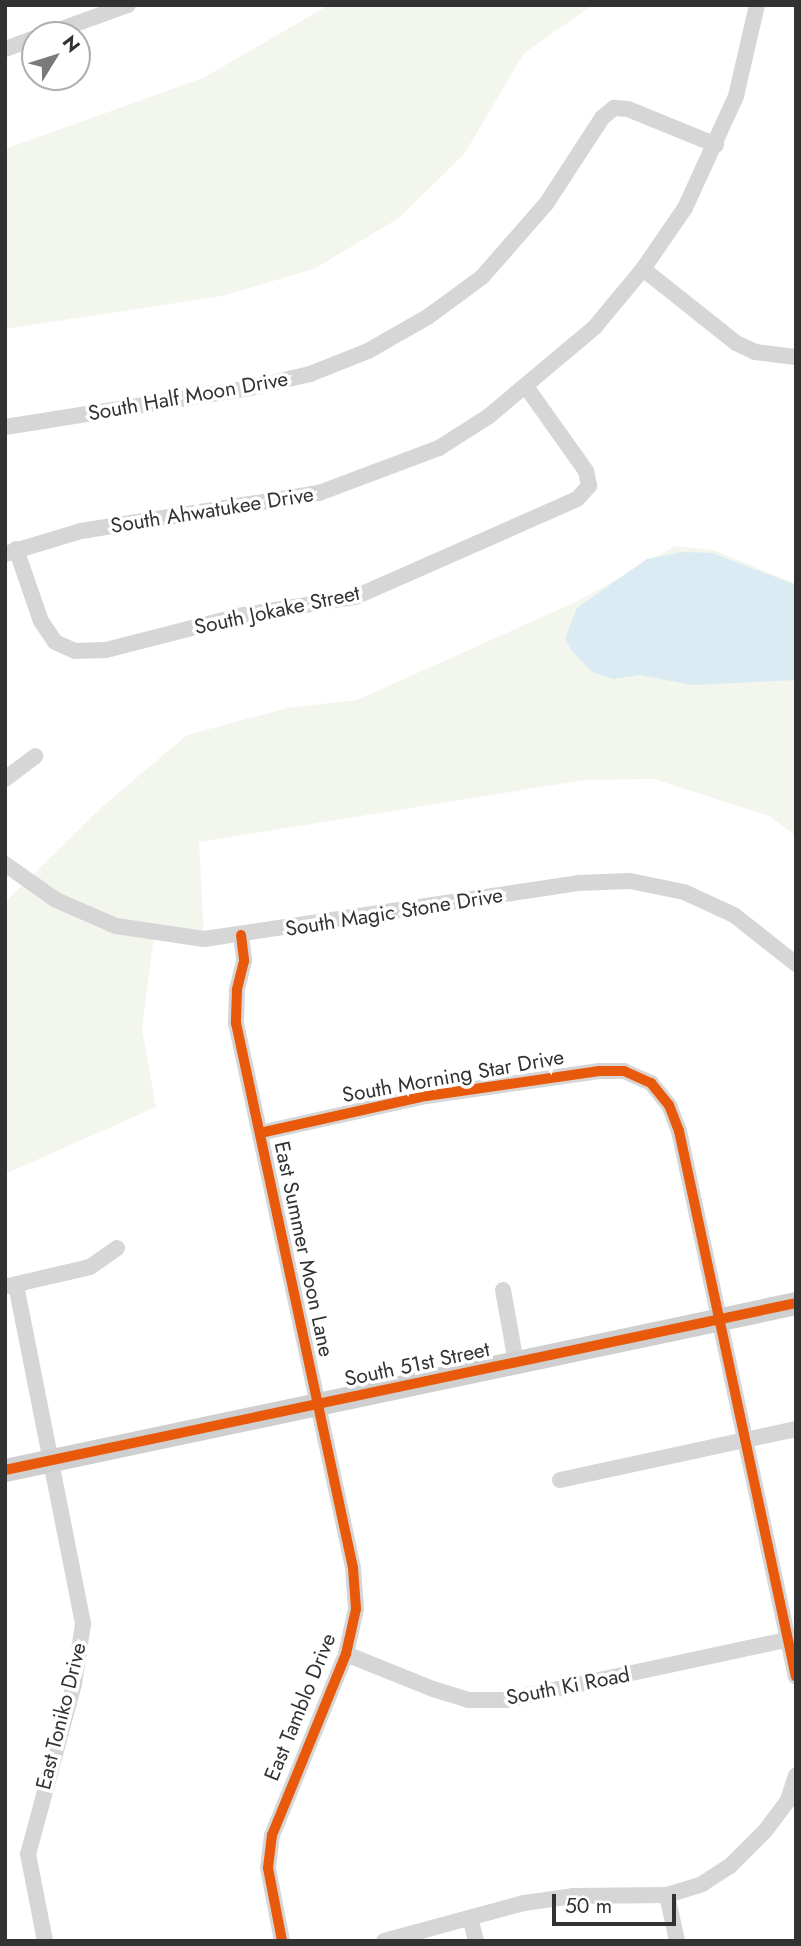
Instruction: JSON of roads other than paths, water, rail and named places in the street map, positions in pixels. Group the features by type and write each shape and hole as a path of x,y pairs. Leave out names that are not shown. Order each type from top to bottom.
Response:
{"street":[{"path":"84,21 128,5"},
{"name":"South Ahwatukee Drive","path":"11,552 81,531 261,506 332,489 439,448 527,388 594,328 643,269 685,208 716,145 747,57 757,5"},
{"name":"South Half Moon Drive","path":"5,427 250,388 310,374 368,351 429,316 482,277 547,204 602,118 614,108 628,108 716,145"},
{"path":"643,269 736,343 765,355 796,356"},
{"name":"South Jokake Street","path":"11,552 41,621 55,642 75,651 106,650 238,616 355,597 577,499 589,486 586,471 527,388"},
{"path":"5,779 35,756"},
{"name":"South Magic Stone Drive","path":"5,864 56,900 116,926 204,939 578,883 630,881 684,892 734,915 783,950 796,964"},
{"name":"East Summer Moon Lane","path":"242,935 244,961 237,990 236,1023 316,1405"},
{"name":"South Morning Star Drive","path":"260,1133 426,1096 599,1071 624,1071 650,1083 669,1105 679,1131 719,1320"},
{"path":"11,1286 90,1266 117,1248"},
{"name":"East Toniko Drive","path":"11,1286 53,1459 83,1624 74,1685 28,1854 45,1941"},
{"name":"South 51st Street","path":"503,1290 516,1362"},
{"name":"South 51st Street","path":"5,1470 796,1303"},
{"path":"719,1320 792,1639 796,1677"},
{"name":"East Tamblo Drive","path":"282,1941 268,1868 272,1835 346,1654 356,1609 353,1568 316,1405"},
{"path":"559,1480 796,1429"},
{"name":"South Ki Road","path":"346,1654 468,1700 506,1700 792,1639"},
{"path":"384,1941 470,1918 573,1896 667,1895 702,1884 730,1866 792,1802 796,1775"},
{"path":"667,1895 677,1941"},
{"path":"470,1918 477,1941"}]}
